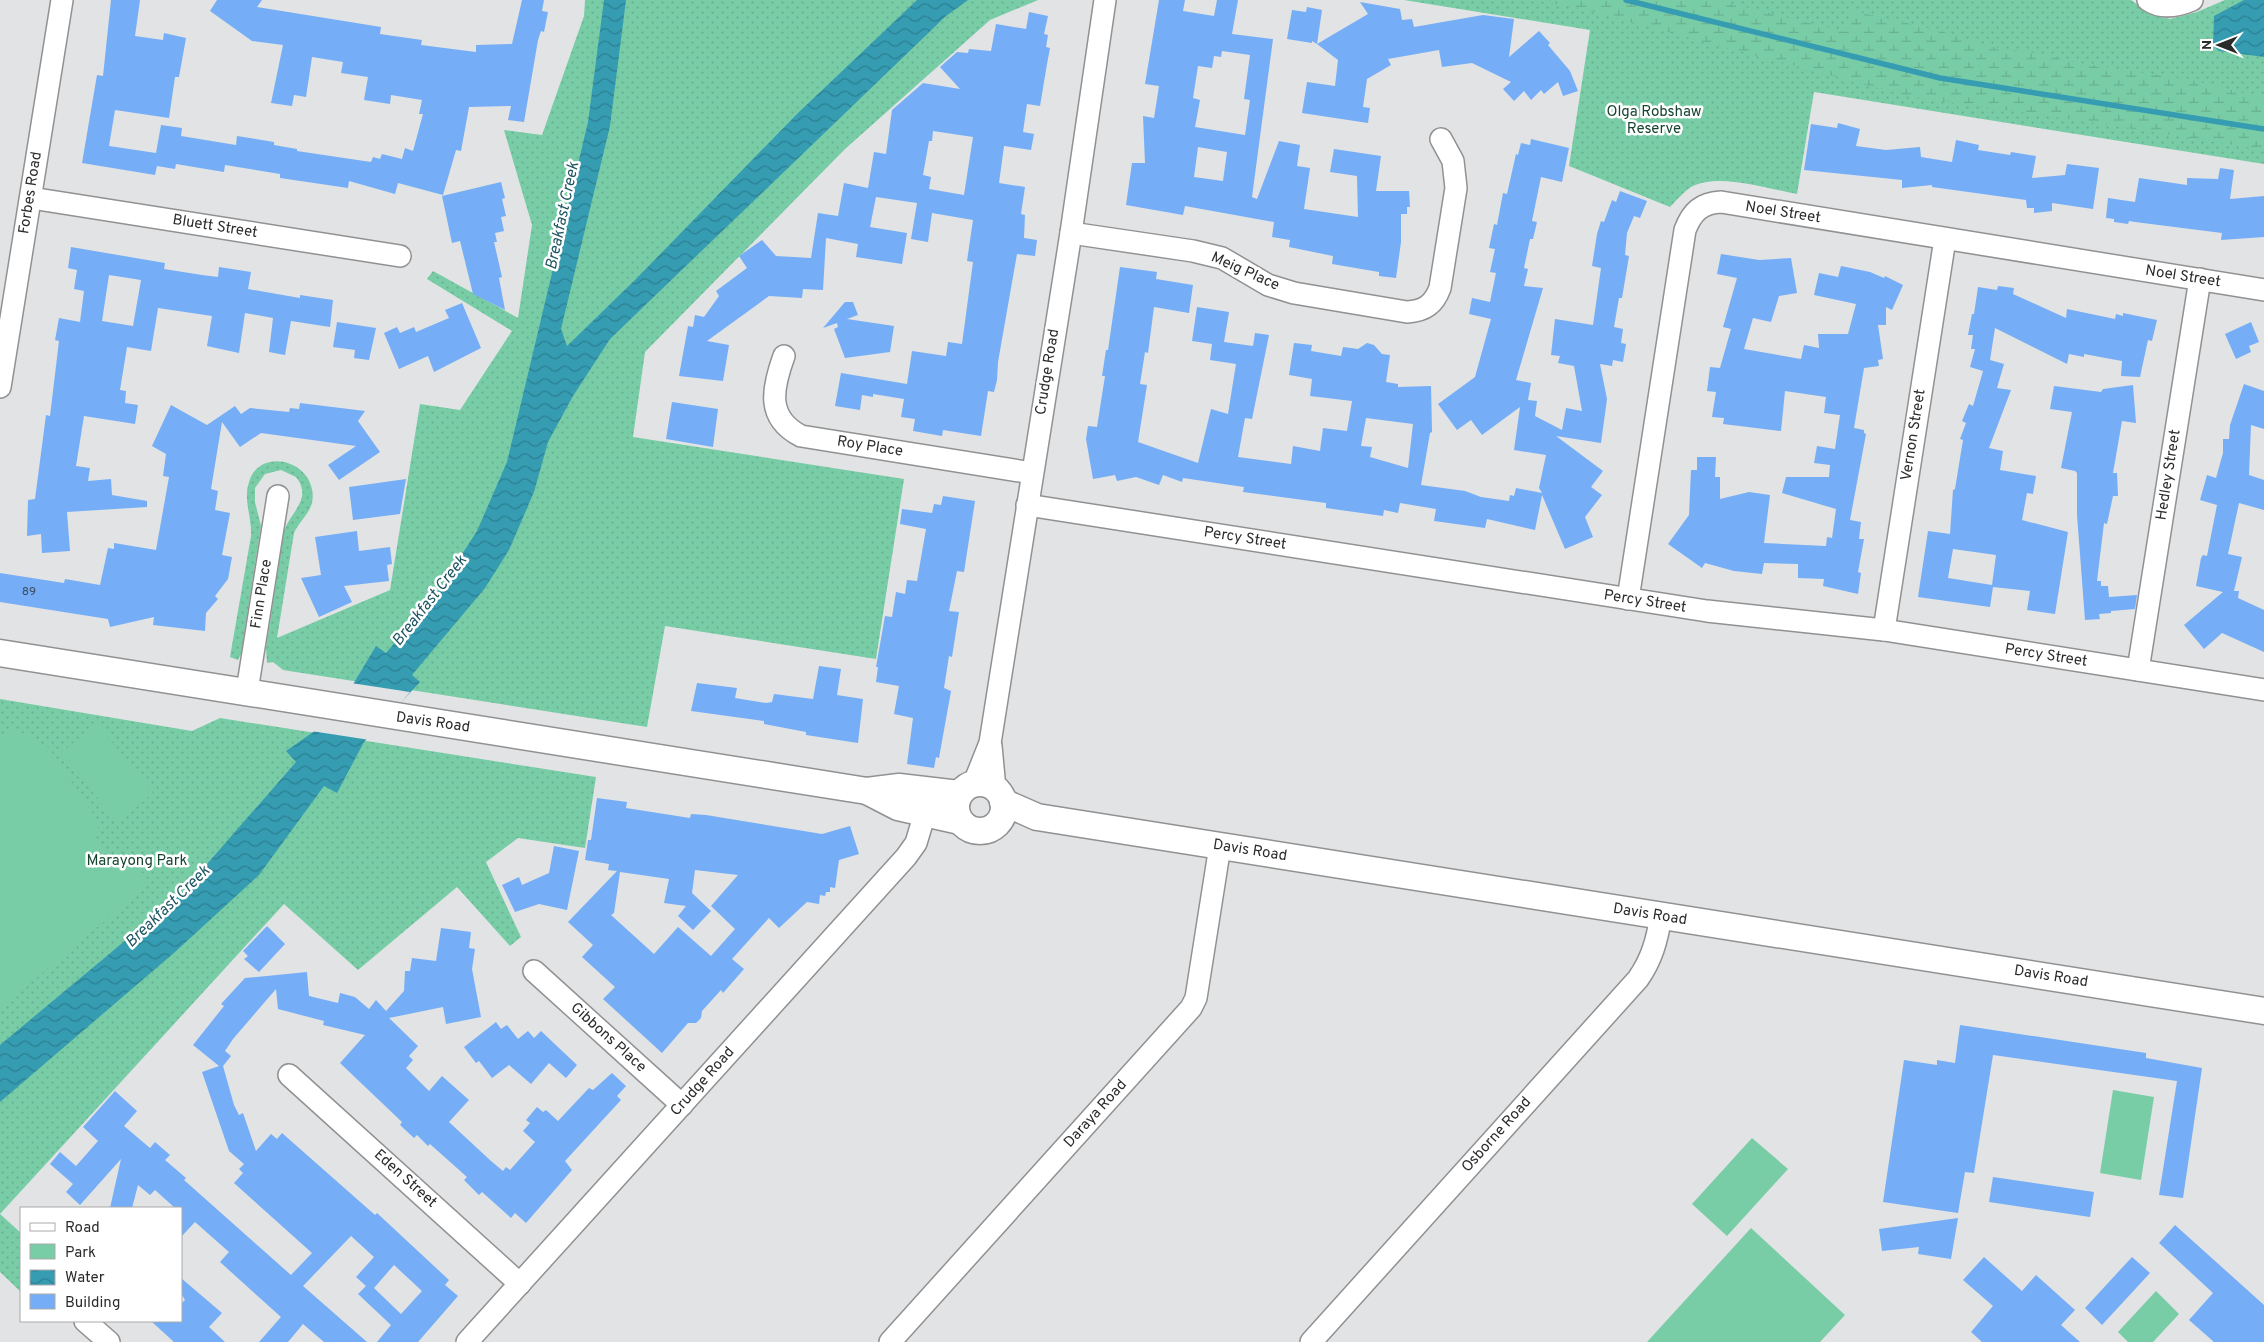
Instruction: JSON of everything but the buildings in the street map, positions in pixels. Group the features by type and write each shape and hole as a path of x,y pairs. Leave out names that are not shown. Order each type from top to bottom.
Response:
{"street":[{"name":"Forbes Road","path":"0,387 62,0"},
{"name":"Crudge Road","path":"986,799 990,743 1071,233 1105,0"},
{"path":"2148,0 2168,6 2192,0"},
{"name":"Meig Place","path":"1071,233 1193,251 1222,258 1268,285 1294,293 1407,312 1423,318 1440,288 1456,188 1454,160 1441,138"},
{"name":"Bluett Street","path":"31,198 400,256"},
{"name":"Noel Street","path":"1628,599 1684,230 1689,218 1696,209 1707,203 1720,202 2264,290"},
{"name":"Vernon Street","path":"1884,630 1945,239"},
{"name":"Hedley Street","path":"2138,670 2200,279"},
{"name":"Roy Place","path":"784,356 775,388 775,407 780,420 788,429 801,436 1032,473"},
{"name":"Finn Place","path":"248,691 278,496"},
{"name":"Percy Street","path":"1027,505 1628,599 1779,620 1884,630 2264,690"},
{"name":"Davis Road","path":"0,653 867,791 899,787 986,799 1037,817 2264,1011"},
{"name":"Davis Road","path":"867,791 898,807 960,821 970,828 981,830 986,799"},
{"path":"960,821 956,806 986,799"},
{"name":"Crudge Road","path":"467,1342 906,857 916,843 925,813"},
{"name":"Daraya Road","path":"890,1342 1191,1008 1196,998 1220,846"},
{"name":"Osborne Road","path":"1311,1342 1638,979 1649,963 1656,946 1661,916"},
{"name":"Gibbons Place","path":"534,971 682,1105"},
{"name":"Eden Street","path":"289,1075 520,1284"},
{"path":"86,1322 108,1342"}],"green space":[{"path":"585,0 1038,0 990,20 845,149 645,352 633,437 904,479 876,659 665,626 647,727 283,670 273,662 267,663 266,648 284,531 299,505 302,492 301,485 296,477 281,470 265,474 255,488 255,502 261,526 241,654 238,660 230,657 251,536 247,489 255,470 265,463 276,461 288,463 298,468 307,477 312,489 311,507 294,533 277,638 390,590 420,404 460,410 512,331 427,279 433,271 518,318 532,225 504,130 542,135 584,16"},
{"name":"Olga Robshaw Reserve","path":"1404,0 2131,0 2152,15 2170,19 2197,12 2225,0 2264,0 2264,164 1814,92 1797,194 1745,183 1704,182 1693,186 1670,207 1569,166 1590,30"},
{"path":"1533,0 1716,0 1846,32 1850,10 1937,30 1993,47 2041,54 2072,62 2191,80 2264,98 2264,150 2078,120 1911,97 1579,8"},
{"name":"Marayong Park","path":"0,699 192,731 220,718 596,777 585,848 518,838 486,862 521,937 510,946 457,887 358,970 284,904 0,1214"},
{"path":"97,723 153,793 118,823 61,753"},
{"path":"15,729 49,748 99,823 96,837 112,859 121,856 147,877 136,895 0,1008 0,741"},
{"path":"2113,1090 2154,1097 2141,1180 2100,1173"},
{"path":"1752,1138 1788,1169 1727,1236 1692,1204"},
{"path":"0,1214 20,1232 20,1291 0,1272"},
{"path":"1751,1228 1845,1315 1820,1342 1647,1342"},
{"path":"2156,1291 2179,1314 2153,1342 2128,1342 2118,1332"}],"water":[{"name":"Breakfast Creek","path":"604,0 626,0 610,126 561,329 567,346 635,280 798,113 917,0 968,0 946,16 610,339 573,396 548,442 534,492 509,550 485,588 412,675 420,682 364,742 337,793 324,786 259,875 175,952 0,1102 0,1045 180,895 296,762 286,751 319,728 352,686 376,646 386,653 437,593 477,531 507,462 588,122"},
{"path":"2244,0 2264,0 2264,57 2219,51 2213,46 2214,16"}],"pier":[{"path":"351,683 410,692 370,740 311,731"}],"waterway":[{"path":"1626,0 1940,78 2264,129"}]}
